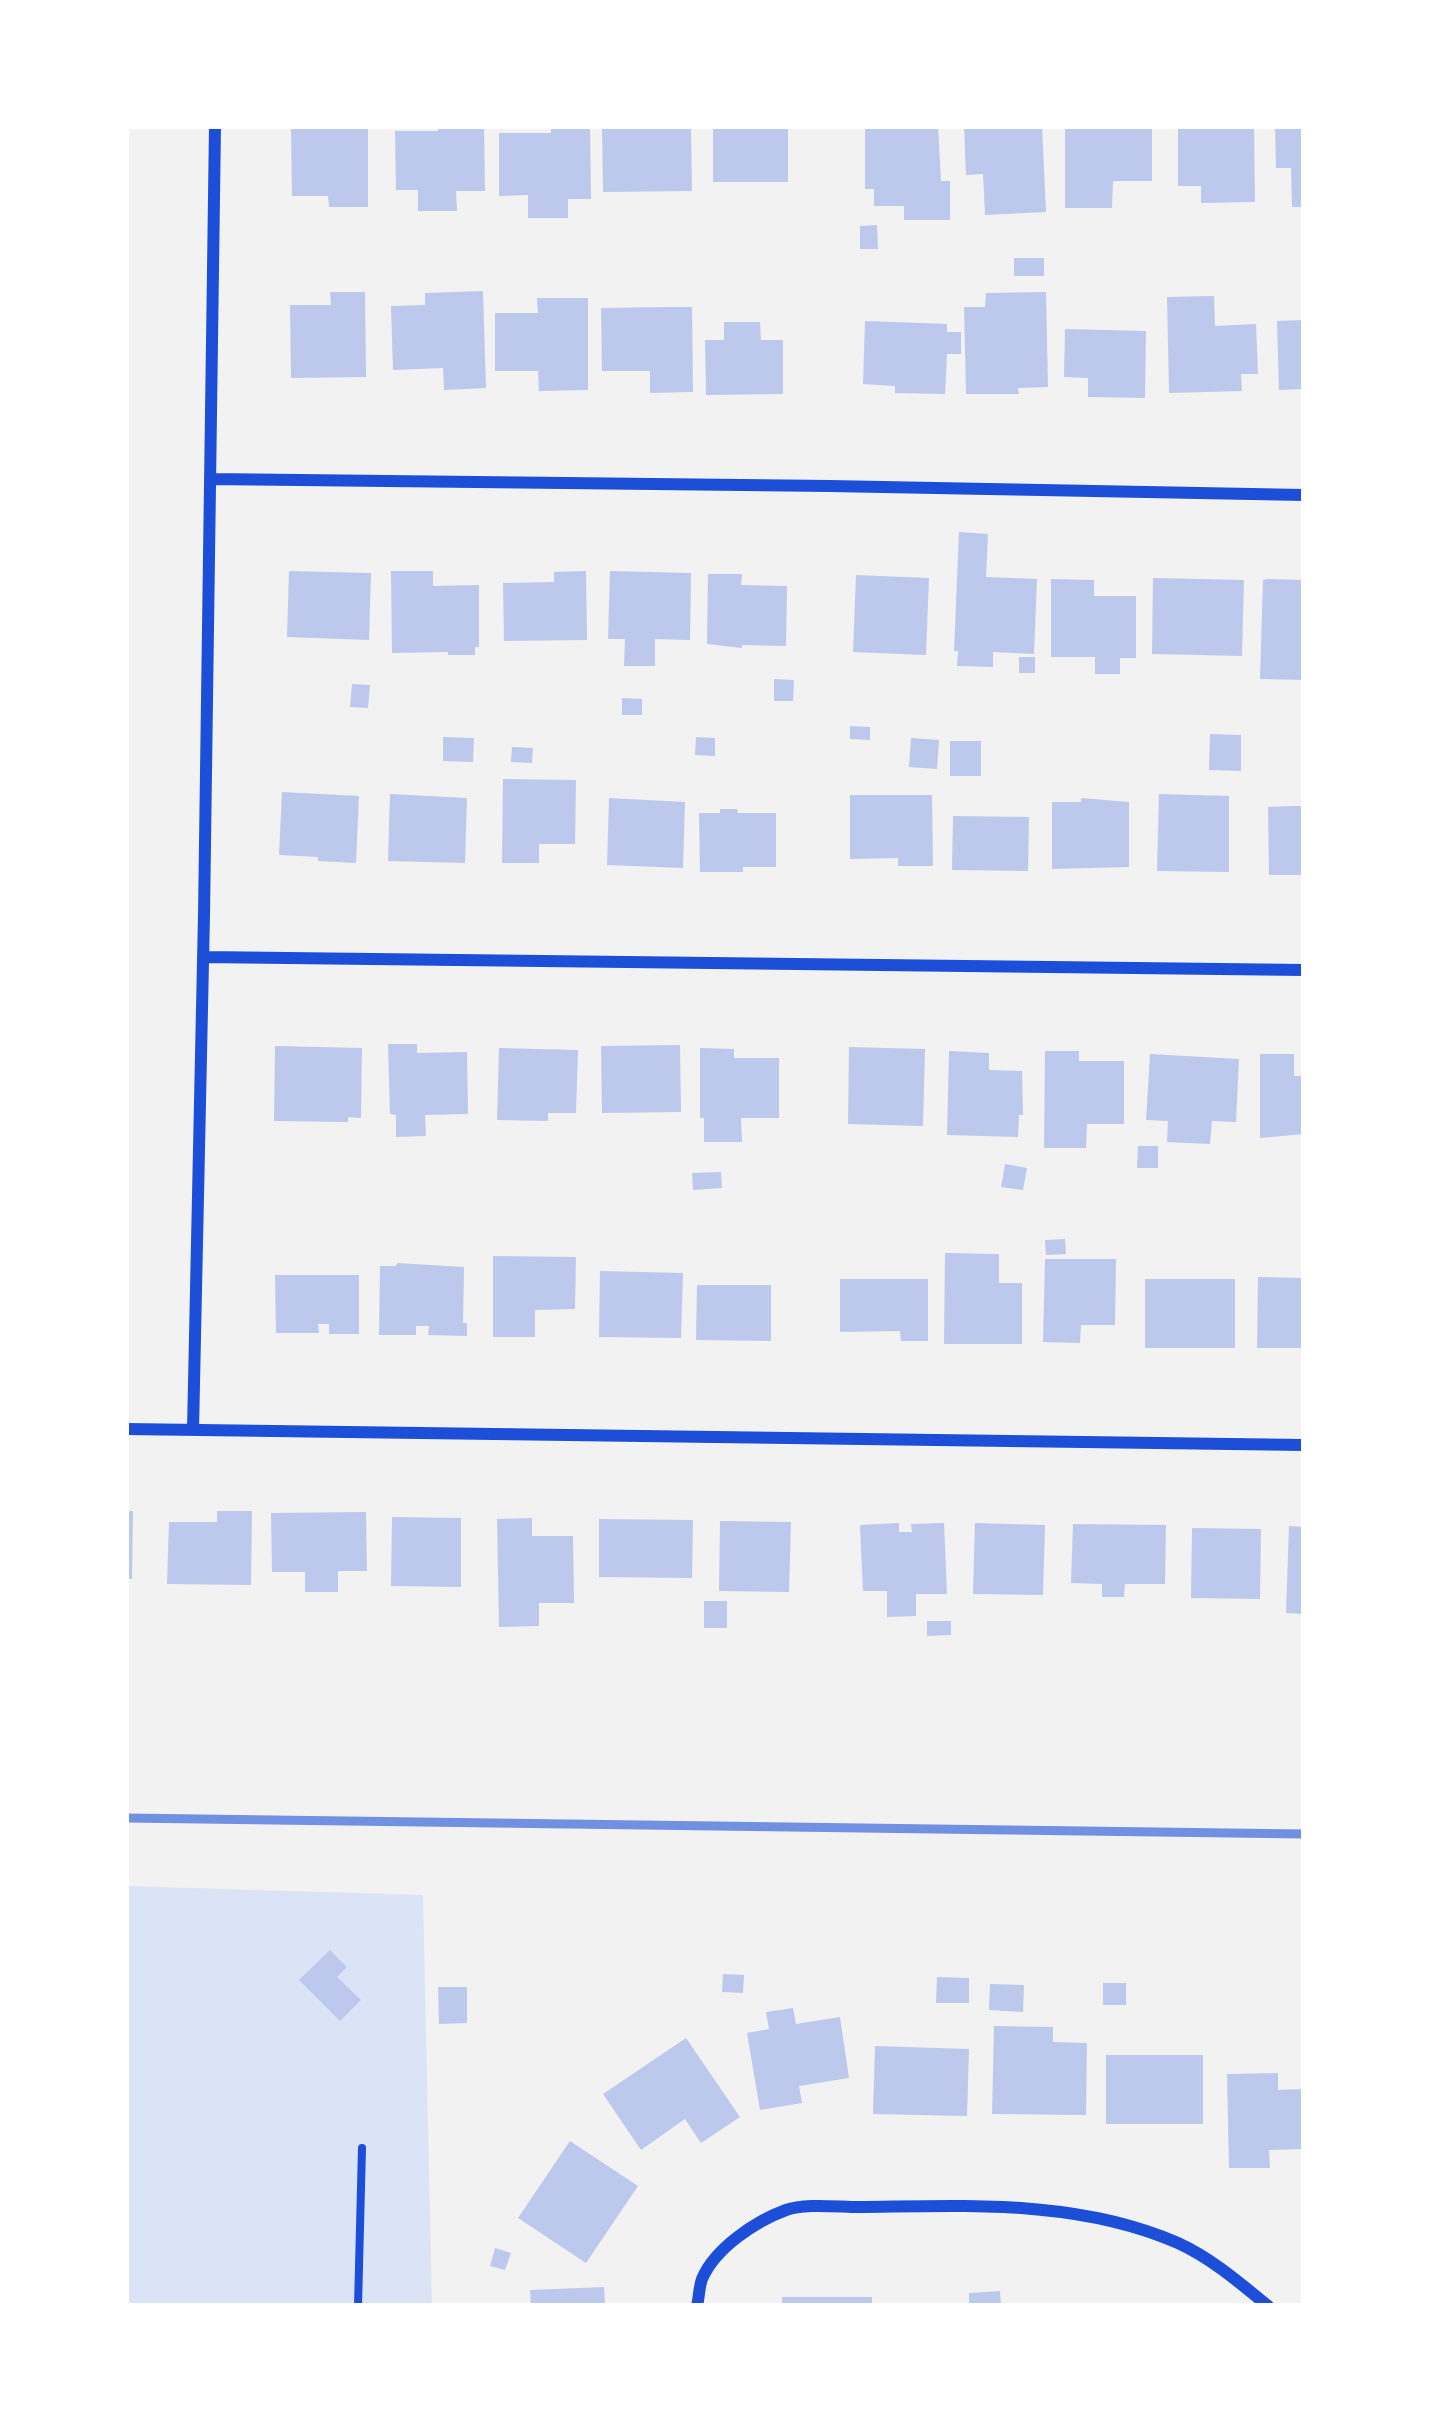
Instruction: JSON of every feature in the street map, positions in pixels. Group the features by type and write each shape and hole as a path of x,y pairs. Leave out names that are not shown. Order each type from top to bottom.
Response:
{"street":[{"path":"193,1430 214,126"},
{"path":"210,479 1304,495"},
{"path":"203,957 1304,970"},
{"path":"126,1429 1304,1445"},
{"path":"697,2306 702,2278 722,2251 790,2207 1044,2209 1106,2218 1179,2243 1224,2270 1268,2306"}],"path":[{"path":"358,2306 362,2148"}],"shaded area":[{"path":"126,1886 423,1895 432,2306 126,2306"}],"building":[{"path":"291,126 368,128 368,207 329,207 328,196 292,196"},
{"path":"438,126 484,126 485,191 456,191 457,211 418,211 418,190 396,190 395,131 438,131"},
{"path":"551,126 590,126 591,199 568,199 568,218 528,218 528,195 499,196 499,133 551,133"},
{"path":"691,126 692,191 603,192 602,129"},
{"path":"713,126 788,126 788,182 713,182"},
{"path":"865,126 938,126 941,181 950,181 950,220 904,220 904,206 874,206 874,189 865,189"},
{"path":"964,126 1042,126 1046,212 985,215 983,174 966,175"},
{"path":"1065,126 1152,129 1152,181 1113,181 1112,208 1065,208"},
{"path":"1178,126 1254,126 1255,202 1201,203 1201,186 1178,186"},
{"path":"1275,126 1304,126 1304,207 1292,207 1291,168 1276,168"},
{"path":"877,225 878,249 860,249 860,226"},
{"path":"1014,258 1044,258 1044,276 1014,276"},
{"path":"483,291 486,388 444,390 443,368 393,370 391,306 425,305 425,293"},
{"path":"330,292 365,292 366,377 291,378 290,305 331,305"},
{"path":"1046,292 1048,387 1018,388 1019,394 966,394 964,307 985,307 986,293"},
{"path":"1214,296 1215,326 1256,324 1258,374 1241,374 1242,391 1169,393 1167,297"},
{"path":"537,298 588,298 588,390 539,391 538,371 495,371 495,313 538,313"},
{"path":"692,307 693,392 650,393 650,371 602,371 601,308"},
{"path":"1304,320 1304,389 1279,390 1277,321"},
{"path":"865,321 947,324 947,332 961,332 961,354 947,354 945,394 895,393 895,386 863,384"},
{"path":"724,322 760,322 761,340 783,340 783,394 706,395 705,340 724,340"},
{"path":"1065,329 1146,331 1145,398 1088,397 1088,378 1064,377"},
{"path":"959,532 988,534 986,577 1037,579 1034,654 993,652 993,667 957,666"},
{"path":"289,571 371,573 369,640 287,637"},
{"path":"391,571 433,571 433,586 479,585 475,655 392,653"},
{"path":"586,571 587,640 504,641 503,583 554,582 554,572"},
{"path":"610,571 691,573 690,640 655,639 655,666 624,666 625,639 608,639"},
{"path":"708,574 742,574 741,585 787,586 786,646 707,644"},
{"path":"856,575 929,578 926,655 853,652"},
{"path":"1153,578 1244,580 1242,656 1152,654"},
{"path":"1051,579 1094,580 1094,596 1136,596 1136,658 1120,658 1120,674 1095,674 1095,657 1051,657"},
{"path":"1263,580 1304,580 1304,680 1260,679"},
{"path":"1019,657 1035,657 1035,673 1019,673"},
{"path":"774,679 794,680 793,701 774,701"},
{"path":"352,684 370,685 368,708 350,707"},
{"path":"622,698 642,699 642,715 622,715"},
{"path":"850,726 870,727 870,740 850,739"},
{"path":"1210,734 1241,735 1241,771 1209,770"},
{"path":"443,737 474,738 473,762 443,761"},
{"path":"696,737 715,738 715,756 695,755"},
{"path":"911,738 939,740 937,769 909,767"},
{"path":"950,741 981,741 981,776 950,776"},
{"path":"512,747 533,748 532,763 511,762"},
{"path":"503,779 576,780 575,844 539,844 539,863 502,863"},
{"path":"282,792 359,796 356,863 279,855"},
{"path":"390,794 467,798 465,863 388,861"},
{"path":"1159,794 1229,796 1229,872 1157,871"},
{"path":"850,795 932,795 933,866 898,866 898,858 850,859"},
{"path":"609,798 685,802 683,868 607,865"},
{"path":"1081,798 1129,802 1129,867 1052,869 1052,802 1081,802"},
{"path":"1304,806 1304,875 1269,875 1268,807"},
{"path":"720,809 776,813 776,867 700,872 699,813 720,813"},
{"path":"953,816 1029,817 1028,871 952,870"},
{"path":"388,1044 417,1044 417,1053 467,1052 468,1114 425,1115 426,1136 396,1137 396,1115 390,1114"},
{"path":"680,1045 681,1112 602,1113 601,1046"},
{"path":"275,1046 362,1048 361,1118 274,1121"},
{"path":"849,1047 925,1049 923,1126 848,1124"},
{"path":"499,1048 578,1050 576,1113 548,1113 548,1121 497,1120"},
{"path":"700,1048 734,1049 734,1058 779,1058 779,1118 741,1118 742,1142 704,1142"},
{"path":"949,1051 989,1053 989,1070 1022,1071 1023,1115 1019,1115 1018,1137 947,1135"},
{"path":"1045,1051 1079,1051 1079,1061 1124,1061 1124,1124 1087,1124 1086,1148 1044,1148"},
{"path":"1150,1054 1239,1059 1236,1122 1212,1121 1210,1144 1167,1142 1168,1121 1146,1120"},
{"path":"1260,1054 1294,1054 1294,1076 1304,1076 1304,1134 1260,1138"},
{"path":"1138,1146 1158,1146 1158,1168 1137,1168"},
{"path":"1005,1164 1027,1168 1023,1190 1001,1187"},
{"path":"721,1172 722,1188 693,1190 692,1173"},
{"path":"1065,1239 1066,1254 1046,1255 1045,1240"},
{"path":"945,1253 999,1254 999,1283 1022,1283 1022,1344 944,1344"},
{"path":"493,1256 576,1257 575,1309 535,1310 535,1337 493,1337"},
{"path":"1045,1259 1116,1259 1115,1325 1081,1325 1080,1343 1043,1342"},
{"path":"380,1266 464,1267 467,1336 428,1335 429,1326 416,1326 416,1335 379,1335"},
{"path":"600,1271 683,1273 681,1338 599,1337"},
{"path":"275,1275 359,1275 359,1334 329,1334 329,1324 318,1324 319,1333 276,1333"},
{"path":"1258,1277 1304,1278 1304,1348 1257,1348"},
{"path":"840,1279 928,1279 928,1341 901,1341 900,1331 840,1332"},
{"path":"1145,1279 1235,1279 1235,1348 1145,1348"},
{"path":"697,1285 771,1285 771,1341 696,1340"},
{"path":"126,1511 133,1511 132,1579 126,1579"},
{"path":"217,1511 252,1511 251,1585 167,1584 169,1522 217,1522"},
{"path":"366,1512 367,1571 338,1571 338,1592 305,1592 305,1572 272,1572 271,1513"},
{"path":"392,1517 461,1518 461,1587 391,1586"},
{"path":"532,1518 532,1536 573,1536 574,1603 539,1603 539,1626 499,1627 497,1519"},
{"path":"599,1519 693,1520 692,1578 599,1577"},
{"path":"720,1521 791,1522 789,1592 719,1591"},
{"path":"899,1523 899,1532 912,1532 911,1524 944,1523 947,1594 916,1594 916,1616 887,1617 887,1591 863,1591 860,1525"},
{"path":"975,1523 1045,1525 1043,1595 973,1594"},
{"path":"1073,1524 1166,1525 1165,1584 1125,1584 1124,1597 1102,1597 1102,1584 1071,1583"},
{"path":"1289,1526 1304,1527 1304,1614 1286,1613"},
{"path":"1192,1528 1261,1529 1260,1599 1191,1598"},
{"path":"704,1601 727,1601 727,1628 704,1628"},
{"path":"927,1621 951,1621 951,1635 927,1636"},
{"path":"330,1950 347,1967 337,1977 361,2000 340,2021 299,1980"},
{"path":"723,1974 744,1975 743,1993 722,1992"},
{"path":"937,1977 969,1978 969,2003 936,2003"},
{"path":"1103,1983 1126,1983 1126,2005 1103,2005"},
{"path":"990,1984 1024,1985 1023,2012 989,2010"},
{"path":"438,1987 467,1987 467,2023 439,2024"},
{"path":"793,2008 796,2024 840,2017 849,2078 799,2086 802,2103 760,2110 747,2033 769,2029 766,2012"},
{"path":"994,2026 1053,2027 1053,2042 1087,2043 1086,2115 992,2114"},
{"path":"686,2038 740,2117 701,2143 685,2119 641,2150 603,2094"},
{"path":"875,2046 969,2049 967,2116 873,2114"},
{"path":"1106,2055 1203,2055 1203,2124 1106,2124"},
{"path":"1278,2073 1278,2090 1304,2089 1304,2149 1269,2150 1270,2168 1229,2168 1227,2074"},
{"path":"570,2141 638,2186 586,2263 518,2218"},
{"path":"495,2248 511,2253 505,2270 490,2266"},
{"path":"604,2287 605,2306 531,2306 530,2290"},
{"path":"1000,2291 1001,2306 969,2306 969,2293"},
{"path":"782,2297 872,2297 872,2306 782,2306"}],"railway":[{"path":"126,1818 1304,1834"}]}
